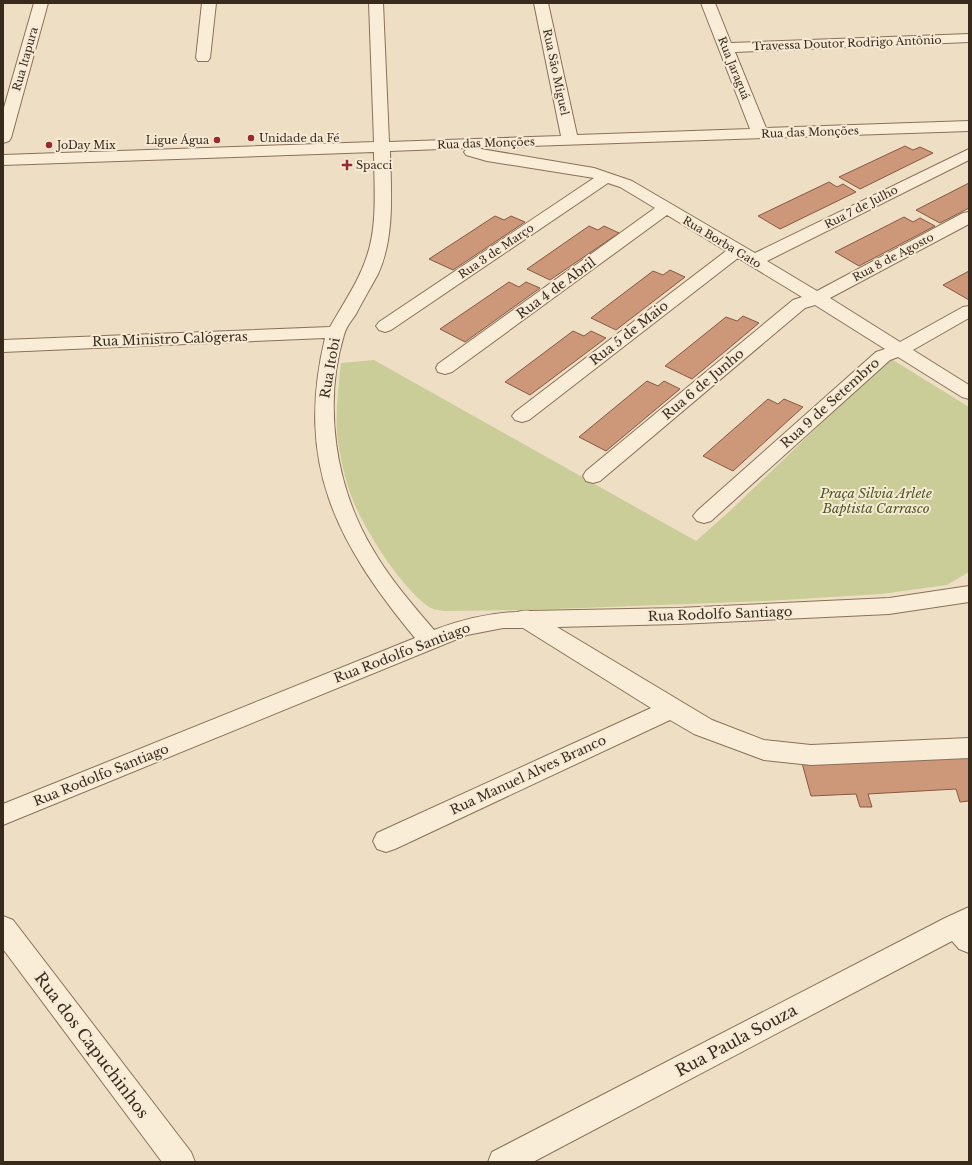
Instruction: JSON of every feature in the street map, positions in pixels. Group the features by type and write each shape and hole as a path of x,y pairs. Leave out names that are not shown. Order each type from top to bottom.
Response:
{"street":[{"name":"Rua Itapura","path":"3,138 41,3"},
{"path":"202,58 209,3"},
{"name":"Rua Itobi","path":"376,3 382,147 382,224 377,251 368,275 336,332 328,363 323,397 323,432 339,500 350,529 379,577 430,641"},
{"name":"Rua São Miguel","path":"541,3 570,140"},
{"name":"Rua Jaraguá","path":"708,3 760,134"},
{"name":"Travessa Doutor Rodrigo Antônio","path":"726,48 969,38"},
{"name":"Rua das Monções","path":"3,160 969,126"},
{"name":"Rua Borba Gato","path":"454,144 487,156 569,169 607,177 626,184 817,298 969,393"},
{"name":"Rua 7 de Julho","path":"754,261 969,154"},
{"name":"Rua 3 de Março","path":"386,326 607,177"},
{"name":"Rua 4 de Abril","path":"445,368 666,208"},
{"name":"Rua 8 de Agosto","path":"817,298 969,217"},
{"name":"Rua 5 de Maio","path":"522,416 736,251"},
{"name":"Rua 6 de Junho","path":"594,476 799,304 817,298"},
{"name":"Rua 9 de Setembro","path":"704,516 883,356 900,350 969,311"},
{"name":"Rua Ministro Calógeras","path":"3,346 336,332"},
{"name":"Rua Rodolfo Santiago","path":"3,814 430,641 463,628 481,623 525,618 678,616 882,606 969,594"},
{"path":"525,618 671,709 703,727 764,750 811,755 969,748"},
{"name":"Rua Manuel Alves Branco","path":"386,841 671,709"},
{"name":"Rua dos Capuchinhos","path":"3,928 180,1162"},
{"name":"Rua Paula Souza","path":"503,1162 964,928"}],"green space":[{"name":"Praça Silvia Arlete Baptista Carrasco","path":"888,359 893,360 969,407 969,572 947,585 881,594 766,601 530,610 437,610 429,607 407,586 384,557 374,541 352,498 346,480 339,448 337,416 341,363 374,360 696,541 731,510"}],"building":[{"path":"905,146 913,150 920,147 933,153 860,189 839,177"},
{"path":"829,182 837,187 843,184 856,192 780,229 758,216"},
{"path":"969,183 969,208 940,223 916,210"},
{"path":"495,216 504,220 511,216 525,222 453,270 429,259"},
{"path":"904,217 913,222 920,218 935,226 859,266 835,252"},
{"path":"589,226 598,230 604,226 619,233 550,280 527,269"},
{"path":"670,270 685,277 616,330 591,318 653,271 663,275"},
{"path":"969,271 969,300 943,285"},
{"path":"509,282 519,287 526,282 540,288 465,342 440,329"},
{"path":"743,316 759,323 692,379 665,366 726,317 737,321"},
{"path":"573,331 584,336 591,331 606,338 530,395 505,382"},
{"path":"647,381 658,386 664,381 680,389 606,451 579,437"},
{"path":"768,399 778,404 784,399 803,407 733,471 703,456"},
{"path":"969,755 969,801 960,802 956,789 868,794 872,807 860,807 856,794 811,796 802,763"}],"place":[{"name":"Unidade da Fé","path":"251,138"},
{"name":"Ligue Água","path":"217,140"},
{"name":"JoDay Mix","path":"49,145"},
{"name":"Spacci","path":"347,165"}]}
